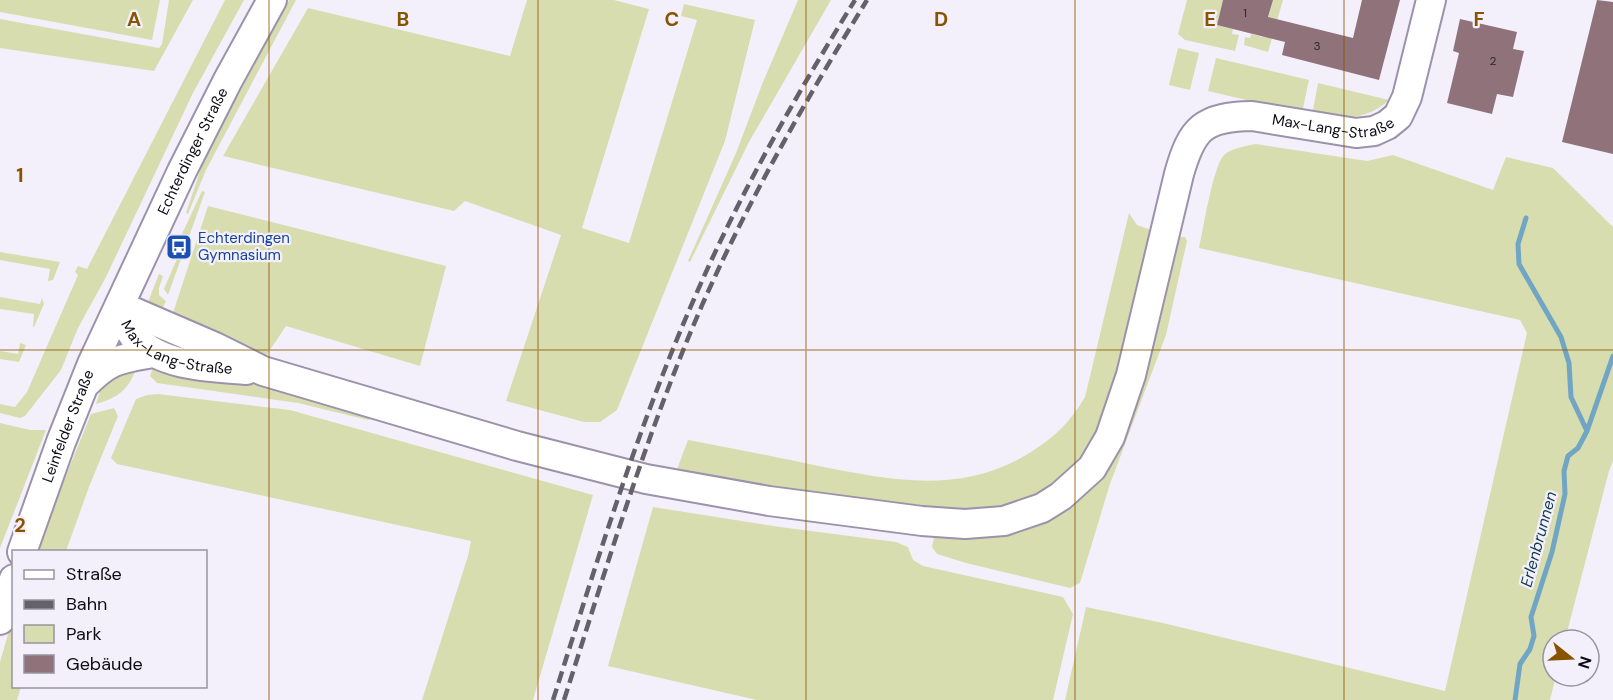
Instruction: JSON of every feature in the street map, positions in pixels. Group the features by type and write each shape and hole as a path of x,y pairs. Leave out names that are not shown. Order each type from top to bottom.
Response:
{"main road":[{"name":"Echterdinger Straße","path":"120,306 182,171 272,0"},
{"name":"Max-Lang-Straße","path":"120,306 215,347 263,371 478,434 646,479 849,513 965,524 1004,521 1042,508 1070,489 1092,468 1110,438 1131,375 1179,174 1193,136 1206,125 1222,118 1252,116 1356,133 1374,131 1387,125 1398,116 1407,97 1431,0"},
{"name":"Max-Lang-Straße","path":"120,306 128,327 136,338 153,353 209,366 263,371"},
{"name":"Leinfelder Straße","path":"23,550 82,387 120,306"},
{"path":"82,387 108,364 121,358 153,353"},
{"path":"0,620 12,585"}],"green space":[{"path":"0,0 160,0 152,40 0,12"},
{"path":"169,0 193,0 154,71 0,48 0,19 159,48 162,44"},
{"path":"225,0 244,0 193,93 106,277 78,328 61,370 25,416 20,418 0,413 0,404 15,407 27,392 78,275 75,272 78,266 87,269"},
{"path":"289,0 296,0 206,170 188,214 186,213 204,159"},
{"path":"527,0 614,0 649,9 582,228 629,243 697,20 681,16 684,4 755,20 725,141 617,410 600,422 584,422 506,401 561,235 465,201 454,211 223,156 308,8 510,56"},
{"path":"798,0 831,0 749,142 690,262 688,261 736,153"},
{"path":"1187,0 1223,0 1217,25 1233,29 1232,34 1239,35 1235,51 1185,40 1178,34"},
{"path":"1273,0 1283,0 1268,52 1244,45 1245,37 1250,38 1251,34 1263,37"},
{"path":"1178,48 1199,53 1190,90 1169,85"},
{"path":"1216,58 1309,80 1302,113 1208,91"},
{"path":"1318,83 1389,100 1371,112 1353,117 1312,115"},
{"path":"1256,144 1367,161 1393,155 1493,190 1506,157 1553,168 1613,227 1613,461 1568,628 1541,628 1541,688 1553,688 1550,700 1065,700 1086,607 1163,623 1445,691 1527,333 1520,320 1199,248 1212,185 1220,161 1224,155"},
{"path":"202,191 205,192 168,295 164,289 179,254 174,251"},
{"path":"208,206 446,266 420,366 286,326 266,356 171,319"},
{"path":"1129,213 1137,225 1151,230 1117,393 1080,464 1050,490 1019,504 980,511 876,505 676,472 688,440 843,471 925,481 978,475 1004,466 1031,452 1062,428 1085,397"},
{"path":"1180,237 1185,237 1187,241 1166,335 1110,484 1080,583 1070,588 937,554 932,547 934,537 940,533 1075,499 1160,293"},
{"path":"0,252 60,262 53,280 48,281 50,269 0,260"},
{"path":"159,274 163,276 159,295 166,301 159,316 148,302"},
{"path":"0,297 40,304 42,298 44,304 34,327 34,314 0,309"},
{"path":"20,343 26,345 19,362 0,359 0,351 18,354"},
{"path":"139,362 124,390 113,398 96,404 100,391 95,389"},
{"path":"154,364 268,384 373,413 371,419 368,420 298,403 157,383 150,376"},
{"path":"158,394 290,410 593,495 533,700 422,700 471,541 117,464 111,458 136,399"},
{"path":"114,408 118,416 66,550 37,550 55,495 58,495 91,414"},
{"path":"0,423 30,430 46,430 0,548"},
{"path":"653,507 896,542 908,547 913,560 923,566 1063,597 1073,614 1053,700 757,700 608,666"},
{"path":"12,620 12,688 21,688 17,700 0,700 0,662"}],"building":[{"path":"1223,0 1273,0 1268,17 1353,38 1362,0 1400,0 1379,80 1282,55 1285,42 1217,25"},
{"path":"1597,0 1613,2 1613,154 1562,142"},
{"path":"1460,19 1517,32 1513,49 1524,51 1513,97 1497,94 1492,114 1447,103 1459,53 1453,51"}],"waterway":[{"path":"1526,218 1518,244 1519,264 1561,337 1569,363 1571,397 1587,431"},
{"name":"Erlenbrunnen","path":"1515,700 1520,664 1530,649 1534,636 1531,617 1552,552 1565,494 1564,471 1568,456 1578,448 1587,431 1613,356"}],"railway":[{"path":"553,700 636,447 694,299 711,260 769,147 855,0"},
{"path":"564,700 646,450 703,303 780,148 867,0"}],"place":[{"name":"Echterdingen Gymnasium","path":"179,247"}]}
